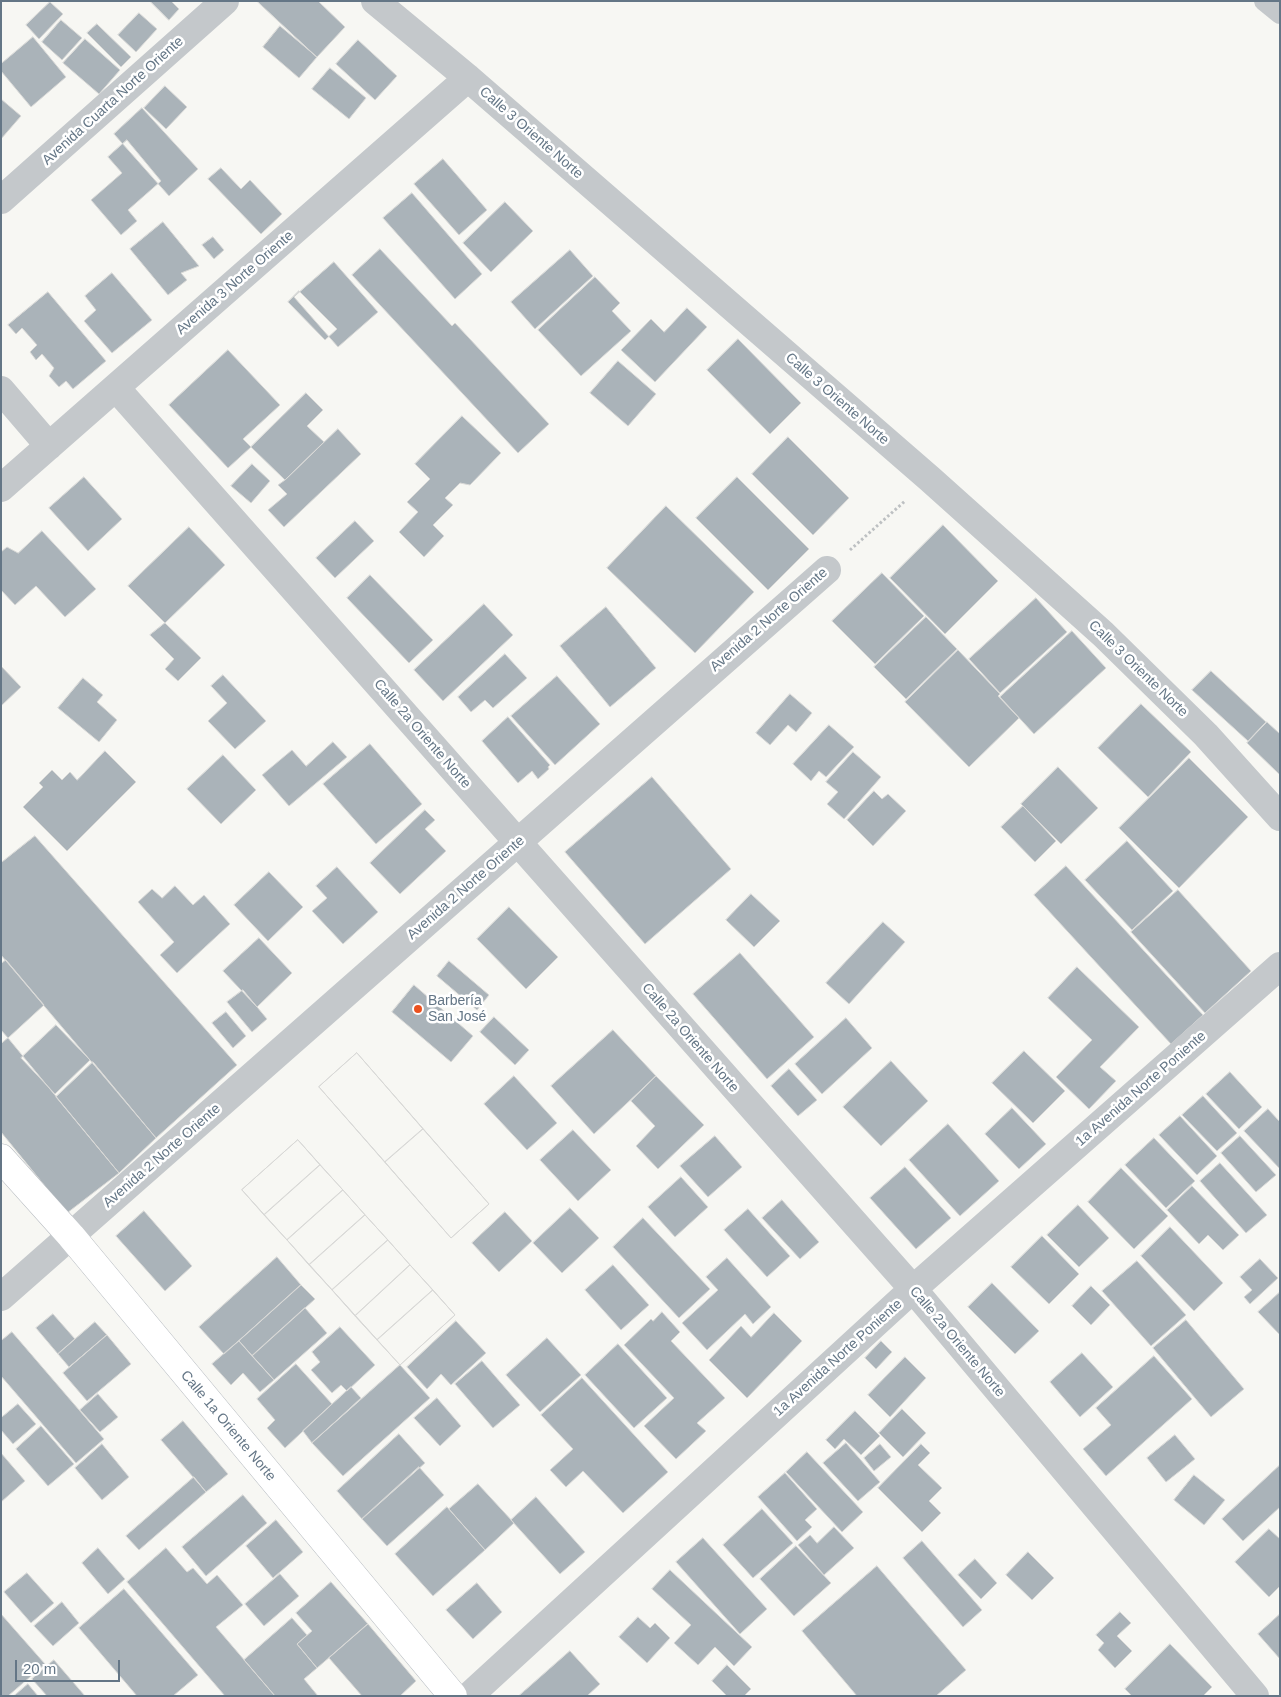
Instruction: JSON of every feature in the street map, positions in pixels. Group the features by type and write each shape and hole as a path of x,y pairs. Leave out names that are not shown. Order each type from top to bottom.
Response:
{"street":[{"name":"Avenida Cuarta Norte Oriente","path":"1,200 225,1"},
{"name":"Calle 3 Oriente Norte","path":"375,1 468,78 930,479 1103,634 1206,735 1280,817"},
{"name":"Avenida 3 Norte Oriente","path":"1,488 468,78"},
{"name":"Calle 2a Oriente Norte","path":"116,388 913,1289 1255,1696"},
{"path":"1,390 49,446"},
{"name":"Avenida 2 Norte Oriente","path":"1,1297 827,570"},
{"name":"1a Avenida Norte Poniente","path":"469,1696 913,1289 1280,966"},
{"name":"Calle 1a Oriente Norte","path":"1,1158 71,1236 453,1696"}],"lane":[{"path":"1264,1 1280,14"}],"path":[{"name":"Avenida 2 Norte Oriente","path":"827,570 930,479"}],"building":[{"path":"150,1 171,1 179,9 169,20"},
{"path":"257,1 318,1 345,27 317,57"},
{"path":"50,2 63,14 39,39 26,25"},
{"path":"139,13 157,29 136,52 118,35"},
{"path":"61,20 82,38 62,60 42,42"},
{"path":"97,24 131,57 121,67 87,33"},
{"path":"280,26 317,57 299,78 263,47"},
{"path":"33,37 66,77 31,107 1,71 1,64"},
{"path":"85,39 120,70 99,94 63,63"},
{"path":"358,40 397,76 375,100 336,64"},
{"path":"330,68 366,98 349,119 312,89"},
{"path":"165,86 187,107 166,129 144,108"},
{"path":"1,99 21,116 1,139"},
{"path":"142,108 198,169 169,196 114,134"},
{"path":"127,140 161,181 128,210 137,221 121,235 91,200 122,173 108,157"},
{"path":"443,159 487,210 459,235 414,184"},
{"path":"221,168 241,189 250,180 282,214 261,234 208,179"},
{"path":"412,193 482,274 455,299 383,218"},
{"path":"505,202 533,231 491,272 463,243"},
{"path":"163,222 199,266 181,273 187,280 168,295 130,249"},
{"path":"213,237 224,250 214,259 202,245"},
{"path":"380,249 452,326 455,323 549,424 518,453 352,275"},
{"path":"570,250 593,276 535,329 511,302"},
{"path":"334,262 378,312 338,347 294,297"},
{"path":"112,273 152,320 112,353 84,321 96,310 85,296"},
{"path":"595,277 620,303 612,311 631,331 581,376 538,330"},
{"path":"299,291 337,329 325,340 288,302"},
{"path":"48,292 106,361 73,389 66,381 59,387 49,376 54,368 42,354 36,360 30,352 37,345 22,328 16,334 8,325"},
{"path":"687,308 707,327 655,382 621,350 651,319 664,332"},
{"path":"738,339 801,403 770,434 707,370"},
{"path":"228,350 280,405 243,439 251,447 228,468 169,405"},
{"path":"618,361 656,394 628,426 590,393"},
{"path":"306,393 323,410 307,426 324,442 285,480 251,447"},
{"path":"462,416 501,453 470,485 460,483 445,498 453,505 433,525 444,536 424,557 399,532 418,512 407,502 430,479 415,464"},
{"path":"338,429 361,454 284,527 268,510 287,494 278,485"},
{"path":"788,437 849,498 813,535 752,474"},
{"path":"252,464 270,481 251,503 231,486"},
{"path":"84,477 122,519 88,551 49,508"},
{"path":"737,477 809,549 768,590 696,518"},
{"path":"666,506 754,592 695,653 607,568"},
{"path":"355,521 374,541 335,578 316,558"},
{"path":"943,525 998,581 945,634 890,578"},
{"path":"189,527 225,565 165,623 128,586"},
{"path":"42,531 96,589 65,617 36,586 15,605 1,590 1,552 7,547 18,553"},
{"path":"882,573 924,616 875,664 832,621"},
{"path":"370,575 433,640 409,663 347,598"},
{"path":"1036,598 1067,632 1000,693 969,659"},
{"path":"484,604 513,635 443,701 414,670"},
{"path":"606,607 656,668 610,707 560,646"},
{"path":"926,617 957,649 906,699 874,667"},
{"path":"165,623 201,658 178,681 165,669 174,659 150,635"},
{"path":"1072,631 1106,668 1034,734 1000,697"},
{"path":"958,650 1000,694 998,696 1019,718 969,767 905,702"},
{"path":"505,654 527,678 493,708 485,700 471,712 458,697"},
{"path":"1,666 21,687 1,706"},
{"path":"1211,671 1266,722 1248,741 1192,690"},
{"path":"223,675 266,721 235,749 208,721 227,703 211,686"},
{"path":"557,676 600,724 555,765 511,716"},
{"path":"83,678 103,695 97,702 117,720 99,742 58,708"},
{"path":"790,694 812,713 796,732 788,725 770,745 756,733"},
{"path":"1141,704 1191,752 1148,797 1098,748"},
{"path":"508,717 550,765 549,769 538,779 532,771 518,783 482,741"},
{"path":"1267,722 1280,734 1280,775 1247,743"},
{"path":"829,725 854,747 826,777 819,771 811,781 793,764"},
{"path":"333,742 347,757 289,806 262,775 292,750 306,766"},
{"path":"370,744 422,804 376,844 323,784"},
{"path":"105,751 136,782 67,851 23,807 43,787 39,783 52,770 62,780 70,772 77,780"},
{"path":"853,752 881,777 844,819 827,804 838,792 826,782"},
{"path":"223,755 256,790 221,824 187,789"},
{"path":"1189,758 1248,817 1179,888 1119,828"},
{"path":"1058,767 1098,808 1061,844 1021,804"},
{"path":"652,777 731,869 645,944 565,852"},
{"path":"874,791 882,799 888,794 906,811 873,846 847,820"},
{"path":"1023,806 1056,841 1035,862 1001,827"},
{"path":"425,810 435,820 425,829 446,851 400,894 370,863"},
{"path":"35,836 237,1065 156,1138 1,955 1,863"},
{"path":"1127,841 1173,891 1132,930 1085,880"},
{"path":"1066,866 1203,1015 1171,1044 1034,895"},
{"path":"337,867 378,912 343,944 312,911 327,898 316,886"},
{"path":"269,872 303,907 268,941 234,905"},
{"path":"175,886 193,905 204,895 230,924 177,973 160,955 174,942 138,902 152,889 162,898"},
{"path":"1178,890 1251,971 1205,1013 1131,932"},
{"path":"751,894 780,921 754,947 726,920"},
{"path":"509,907 558,957 526,989 477,939"},
{"path":"883,922 905,942 849,1004 826,983"},
{"path":"259,938 292,973 257,1007 223,971"},
{"path":"740,953 814,1037 767,1079 693,994"},
{"path":"6,960 44,1005 8,1038 1,1030 1,964"},
{"path":"449,961 489,995 477,1010 437,976"},
{"path":"1077,967 1139,1027 1100,1067 1116,1081 1089,1109 1056,1077 1092,1040 1048,998"},
{"path":"414,985 473,1036 451,1062 392,1012"},
{"path":"243,990 267,1019 252,1032 227,1002"},
{"path":"226,1012 246,1036 233,1048 212,1023"},
{"path":"494,1017 529,1050 515,1065 480,1032"},
{"path":"846,1018 872,1048 822,1094 795,1064"},
{"path":"56,1025 90,1060 55,1094 21,1058"},
{"path":"613,1030 656,1076 594,1134 551,1086"},
{"path":"8,1038 119,1173 67,1213 1,1132 1,1044"},
{"path":"1024,1051 1065,1091 1033,1123 992,1083"},
{"path":"357,1053 489,1204 451,1238 319,1087"},
{"path":"357,1053 423,1129 385,1162 319,1087"},
{"path":"891,1061 928,1101 881,1146 843,1107"},
{"path":"93,1062 156,1138 119,1173 56,1097"},
{"path":"789,1069 817,1100 798,1116 771,1086"},
{"path":"1230,1072 1262,1107 1239,1129 1206,1094"},
{"path":"514,1076 557,1123 527,1150 484,1104"},
{"path":"656,1076 704,1125 658,1169 636,1146 655,1126 631,1101"},
{"path":"1203,1096 1237,1133 1217,1151 1182,1115"},
{"path":"1012,1108 1046,1144 1019,1169 985,1134"},
{"path":"1268,1109 1280,1122 1280,1169 1244,1131"},
{"path":"1180,1116 1217,1156 1197,1175 1159,1135"},
{"path":"948,1124 999,1181 960,1216 909,1160"},
{"path":"423,1129 489,1204 451,1238 385,1162"},
{"path":"573,1130 611,1170 578,1201 540,1160"},
{"path":"715,1136 742,1167 708,1197 680,1166"},
{"path":"1240,1136 1276,1175 1256,1192 1221,1153"},
{"path":"1154,1138 1195,1181 1166,1208 1125,1165"},
{"path":"298,1140 455,1315 400,1365 242,1190"},
{"path":"298,1140 320,1165 264,1215 242,1190"},
{"path":"1220,1163 1267,1215 1246,1233 1200,1181"},
{"path":"320,1165 343,1190 287,1240 264,1215"},
{"path":"905,1167 951,1218 916,1249 870,1198"},
{"path":"1121,1168 1168,1216 1134,1249 1088,1202"},
{"path":"681,1177 708,1207 675,1237 648,1207"},
{"path":"1192,1186 1239,1235 1223,1250 1208,1235 1199,1244 1167,1210"},
{"path":"343,1190 365,1215 309,1265 287,1240"},
{"path":"782,1200 819,1242 800,1259 762,1218"},
{"path":"1078,1205 1109,1238 1079,1267 1047,1235"},
{"path":"570,1208 599,1238 562,1273 533,1243"},
{"path":"748,1209 790,1256 767,1277 724,1230"},
{"path":"144,1211 192,1266 165,1291 116,1236"},
{"path":"505,1212 532,1241 499,1272 472,1243"},
{"path":"365,1215 388,1240 332,1290 309,1265"},
{"path":"643,1218 710,1289 679,1318 613,1247"},
{"path":"1170,1227 1223,1283 1194,1311 1141,1256"},
{"path":"1042,1236 1079,1274 1049,1304 1011,1267"},
{"path":"388,1240 410,1265 355,1316 332,1290"},
{"path":"277,1257 301,1285 224,1354 199,1327"},
{"path":"727,1258 771,1307 753,1324 745,1314 707,1350 682,1323 718,1290 706,1277"},
{"path":"1260,1259 1278,1278 1250,1304 1244,1297 1252,1290 1240,1277"},
{"path":"1137,1261 1186,1315 1151,1346 1102,1291"},
{"path":"410,1265 433,1290 377,1340 355,1316"},
{"path":"613,1265 649,1305 621,1330 585,1290"},
{"path":"992,1283 1039,1331 1015,1354 968,1307"},
{"path":"301,1285 315,1299 252,1356 239,1341"},
{"path":"1091,1286 1110,1305 1091,1325 1072,1306"},
{"path":"433,1290 455,1315 400,1365 377,1340"},
{"path":"1280,1292 1280,1335 1258,1312"},
{"path":"305,1308 327,1333 274,1380 252,1356"},
{"path":"662,1312 680,1332 671,1341 725,1398 697,1423 706,1431 676,1459 644,1426 674,1398 624,1345 651,1319 653,1321"},
{"path":"774,1313 802,1341 747,1398 709,1360 741,1326 751,1337"},
{"path":"53,1314 75,1339 58,1354 36,1328"},
{"path":"1186,1320 1244,1389 1211,1417 1153,1348"},
{"path":"456,1321 486,1353 451,1385 441,1374 427,1389 407,1367"},
{"path":"95,1322 107,1335 69,1367 58,1354"},
{"path":"340,1327 375,1365 347,1391 341,1385 332,1393 311,1370 320,1362 312,1352"},
{"path":"12,1332 104,1439 76,1463 1,1376 1,1341"},
{"path":"107,1335 131,1364 87,1401 63,1373"},
{"path":"547,1338 581,1375 540,1412 506,1375"},
{"path":"239,1341 274,1380 260,1392 243,1373 231,1385 212,1364"},
{"path":"881,1341 892,1352 876,1369 865,1358"},
{"path":"618,1344 667,1398 634,1428 585,1375"},
{"path":"1082,1353 1113,1387 1080,1417 1050,1382"},
{"path":"1154,1356 1192,1399 1106,1476 1083,1449 1111,1425 1096,1408"},
{"path":"905,1357 926,1378 890,1417 868,1395"},
{"path":"482,1361 520,1405 493,1428 455,1384"},
{"path":"296,1364 332,1404 285,1448 267,1428 275,1420 257,1399"},
{"path":"400,1365 430,1398 343,1476 312,1443"},
{"path":"582,1378 668,1472 623,1513 583,1471 566,1487 550,1470 573,1449 541,1415"},
{"path":"351,1387 361,1398 312,1443 303,1431"},
{"path":"98,1394 118,1417 100,1432 80,1410"},
{"path":"437,1398 461,1426 440,1446 414,1418"},
{"path":"18,1404 36,1424 13,1444 1,1430 1,1418"},
{"path":"902,1409 926,1433 903,1457 879,1433"},
{"path":"855,1411 880,1436 861,1455 844,1439 835,1449 826,1440"},
{"path":"183,1421 228,1474 206,1492 161,1440"},
{"path":"41,1426 74,1464 48,1486 16,1449"},
{"path":"399,1434 425,1463 362,1519 337,1491"},
{"path":"1175,1435 1195,1459 1166,1482 1147,1458"},
{"path":"846,1443 880,1482 858,1501 823,1463"},
{"path":"102,1444 129,1477 102,1500 75,1468"},
{"path":"880,1444 891,1457 874,1471 864,1458"},
{"path":"921,1444 930,1453 918,1465 942,1488 929,1501 941,1513 922,1532 878,1488"},
{"path":"807,1452 863,1512 842,1532 786,1472"},
{"path":"1,1453 25,1481 1,1502"},
{"path":"1280,1465 1280,1507 1243,1541 1222,1519"},
{"path":"419,1467 444,1495 387,1546 362,1519"},
{"path":"785,1473 817,1509 805,1520 812,1527 797,1541 758,1497"},
{"path":"1194,1475 1225,1500 1204,1525 1174,1500"},
{"path":"194,1477 206,1492 139,1550 126,1536"},
{"path":"478,1484 514,1523 485,1550 449,1509"},
{"path":"243,1495 267,1523 206,1576 182,1547"},
{"path":"536,1497 585,1552 560,1574 511,1520"},
{"path":"447,1507 485,1550 433,1596 395,1554"},
{"path":"762,1509 793,1543 753,1578 723,1545"},
{"path":"276,1520 303,1552 273,1578 246,1546"},
{"path":"834,1527 854,1548 824,1575 798,1545 810,1535 817,1543"},
{"path":"1269,1529 1280,1539 1280,1586 1269,1597 1235,1562"},
{"path":"703,1538 767,1609 740,1634 676,1562"},
{"path":"922,1541 982,1610 963,1627 903,1558"},
{"path":"796,1546 831,1583 794,1616 760,1579"},
{"path":"98,1548 125,1579 108,1594 82,1563"},
{"path":"166,1548 187,1572 193,1568 207,1584 217,1575 243,1605 216,1627 275,1696 225,1696 127,1582"},
{"path":"1028,1552 1054,1578 1032,1600 1006,1575"},
{"path":"975,1559 997,1583 981,1599 958,1575"},
{"path":"877,1566 966,1670 936,1696 857,1696 802,1631"},
{"path":"670,1570 752,1647 734,1666 715,1647 698,1665 674,1643 691,1625 652,1589"},
{"path":"27,1573 54,1603 31,1623 4,1592"},
{"path":"280,1574 299,1596 264,1626 245,1604"},
{"path":"331,1582 368,1624 317,1668 297,1644 312,1631 296,1613"},
{"path":"477,1583 502,1612 473,1639 446,1610"},
{"path":"124,1589 198,1675 173,1696 137,1696 79,1628"},
{"path":"62,1602 79,1623 53,1646 34,1626"},
{"path":"1120,1612 1131,1623 1117,1636 1132,1651 1115,1668 1098,1650 1104,1643 1096,1635"},
{"path":"1,1614 45,1664 8,1696 1,1696"},
{"path":"1280,1614 1280,1659 1258,1634"},
{"path":"638,1617 650,1628 655,1623 670,1638 647,1663 619,1637"},
{"path":"292,1618 307,1635 297,1644 317,1668 304,1679 318,1696 275,1696 244,1660"},
{"path":"368,1624 416,1681 400,1696 362,1696 329,1658"},
{"path":"1170,1644 1212,1687 1203,1696 1132,1696 1125,1689"},
{"path":"570,1651 600,1684 587,1696 520,1695"},
{"path":"54,1660 85,1696 47,1696 32,1679"},
{"path":"727,1665 751,1689 744,1696 727,1696 712,1681"},
{"path":"28,1684 38,1696 14,1696"}],"place":[{"name":"Barbería San José","path":"418,1009"}]}
